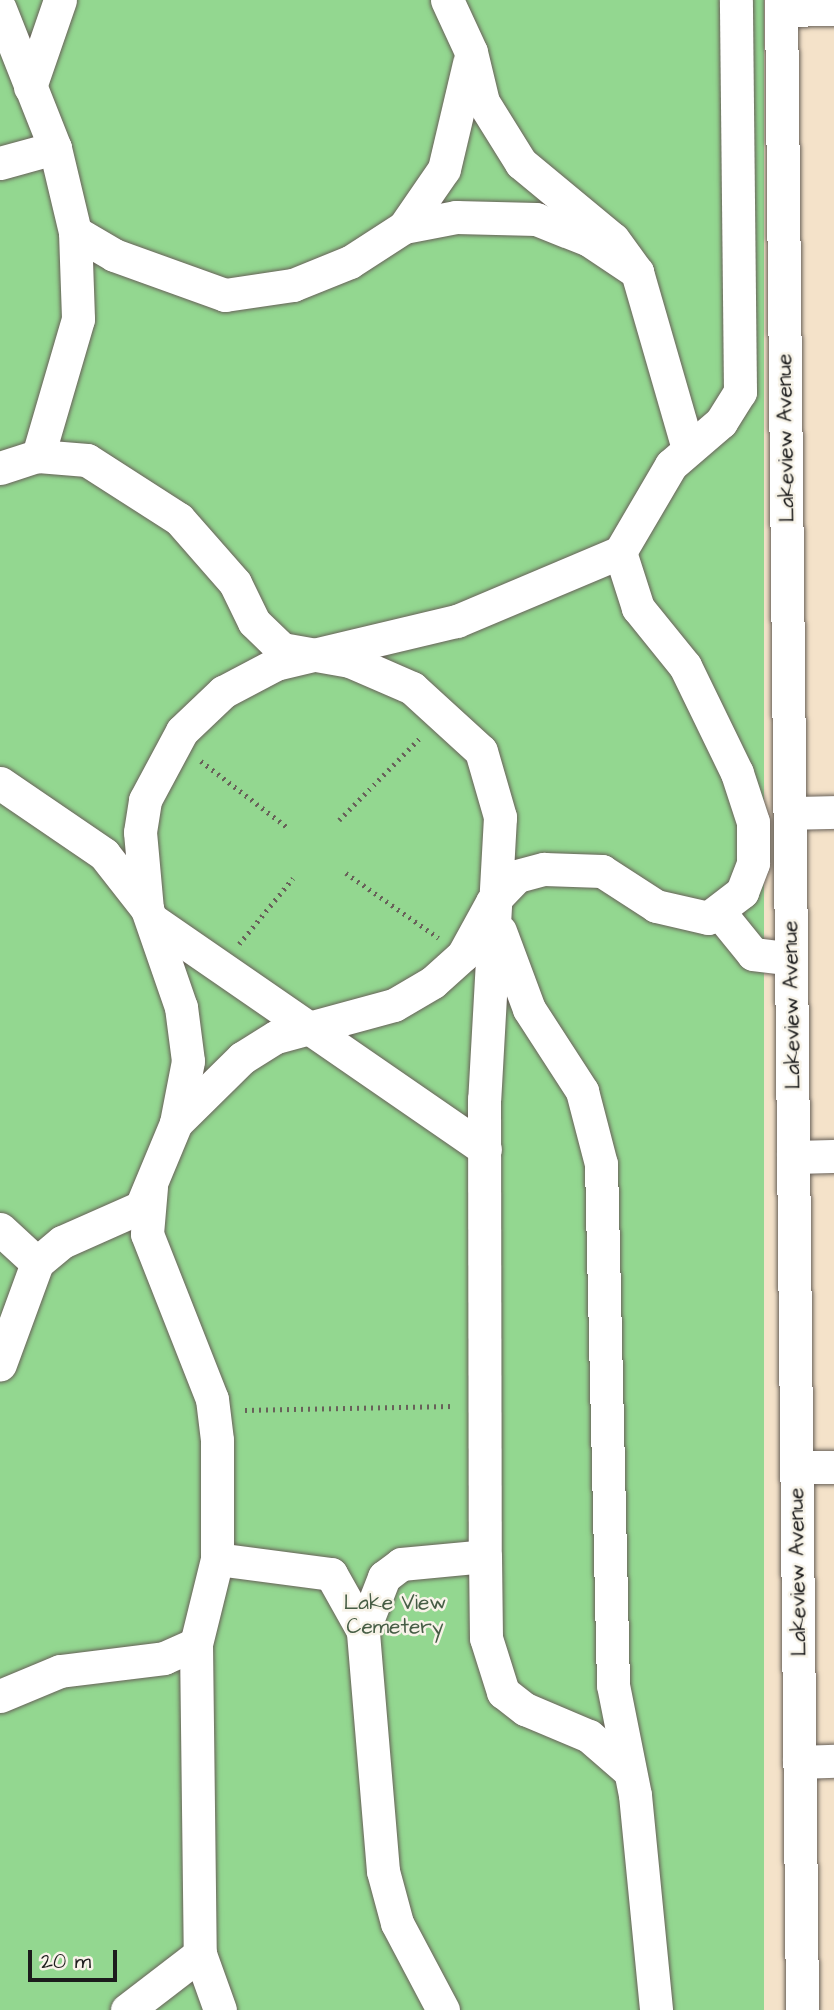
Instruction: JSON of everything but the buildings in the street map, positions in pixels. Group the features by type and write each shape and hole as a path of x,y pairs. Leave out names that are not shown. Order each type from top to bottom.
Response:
{"street":[{"path":"30,87 60,0"},
{"path":"447,0 471,52 483,102 521,163 613,239 637,272 687,445"},
{"path":"0,1364 37,1263 62,1242 141,1207 176,1123 188,1061 181,1007 150,915 142,821 145,800 175,741 246,677 299,658 327,657 457,621 620,552 687,445 721,422 740,392 737,0"},
{"path":"781,5 834,9"},
{"name":"Lakeview Avenue","path":"781,5 802,2010"},
{"path":"0,9 55,148 75,232 78,319 38,456"},
{"path":"404,227 444,169 471,52"},
{"path":"0,163 55,148"},
{"path":"75,232 114,255 225,295 293,285 350,262 404,227 456,217 536,219 589,240 637,272"},
{"path":"0,468 38,456 86,460 179,519 235,583 254,622 282,649 327,657 383,673 445,713 481,751 495,785 500,817 492,902 485,1149 486,1638 503,1692 525,1709 589,1736 628,1770"},
{"path":"176,1123 242,1058 276,1037 309,1031 394,1005 463,954 492,902 517,876 544,869 602,871 656,906 708,918 742,892 753,863 753,822 696,686 638,608 620,552"},
{"path":"0,783 104,854 150,915 309,1031 485,1149"},
{"path":"790,813 834,813"},
{"path":"492,902 511,971 582,1091 601,1164 613,1685 628,1770 656,2010"},
{"path":"719,912 754,954 791,959"},
{"path":"793,1157 834,1156"},
{"path":"151,1187 147,1234 200,1364 215,1422 216,1559 196,1644 200,1954 220,2010"},
{"path":"2,1233 37,1263"},
{"path":"796,1466 834,1466"},
{"path":"216,1559 331,1574 485,1556"},
{"path":"363,1631 384,1577 401,1564"},
{"path":"331,1574 363,1631 383,1871 397,1923 443,2010"},
{"path":"0,1696 60,1671 164,1658 196,1644"},
{"path":"799,1762 834,1761"},
{"path":"127,2010 200,1954"}],"path":[{"path":"339,820 445,713"},
{"path":"175,741 287,827"},
{"path":"346,873 463,954"},
{"path":"220,966 293,878"},
{"path":"215,1422 242,1410 461,1406 485,1421"}],"green space":[{"name":"Lake View Cemetery","path":"0,0 764,0 764,2010 0,2010"}]}
